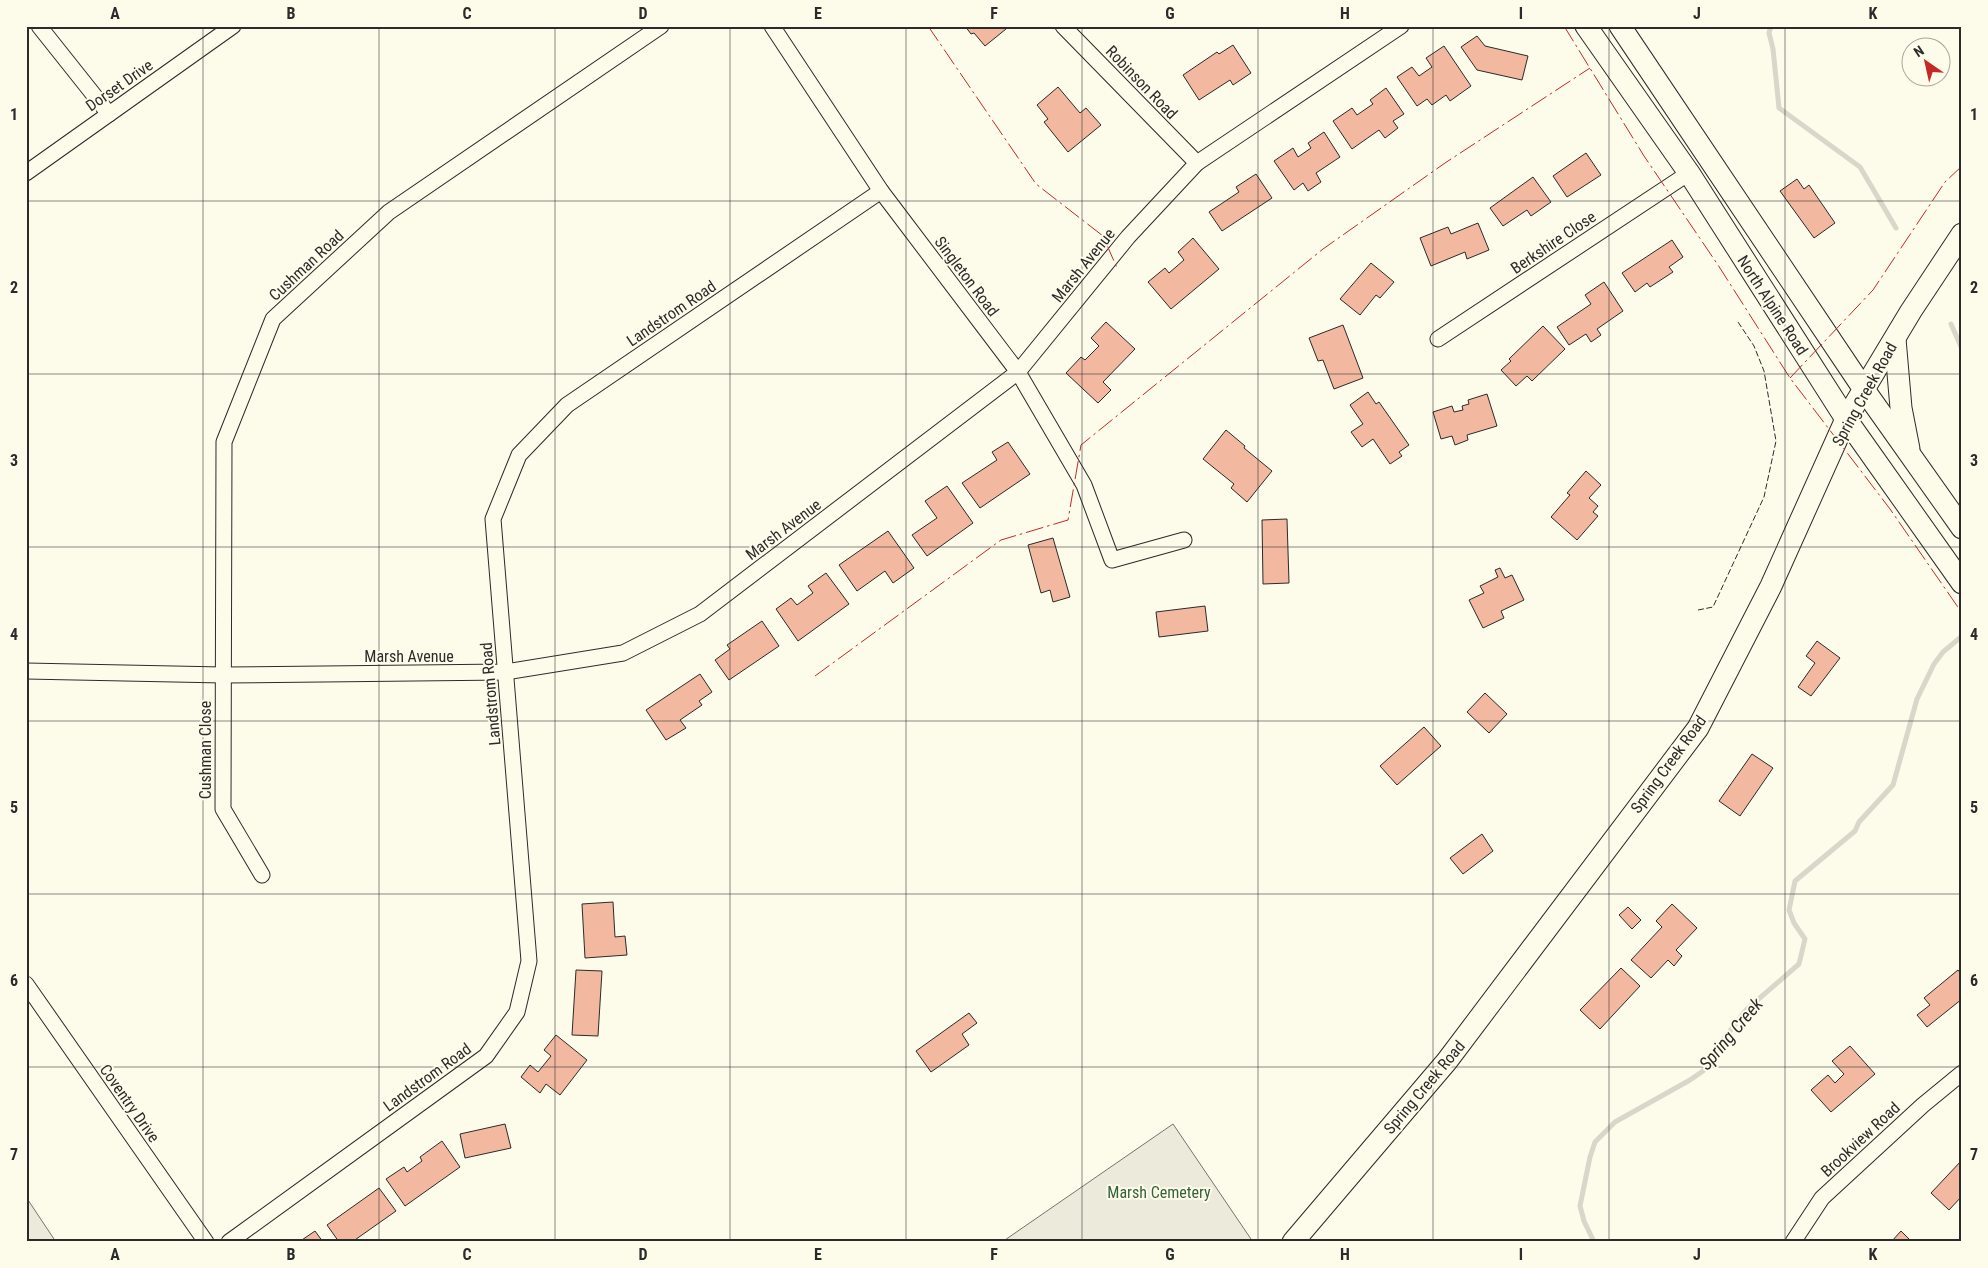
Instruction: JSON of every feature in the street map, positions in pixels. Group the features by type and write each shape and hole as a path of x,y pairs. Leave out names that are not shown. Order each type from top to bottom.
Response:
{"main road":[{"name":"North Alpine Road","path":"1586,26 1689,173 1846,419 1962,583"},
{"name":"North Alpine Road","path":"1620,26 1865,391 1962,528"},
{"name":"Spring Creek Road","path":"1293,1242 1447,1061 1698,728 1771,586 1846,419 1962,234"},
{"path":"1895,339 1901,408 1911,456"}],"street":[{"path":"38,26 109,114"},
{"name":"Dorset Drive","path":"26,173 233,26"},
{"name":"Cushman Road","path":"223,675 224,442 273,319 389,212 661,26"},
{"name":"Singleton Road","path":"772,26 881,191 1018,372 1084,485 1112,560 1184,540"},
{"name":"Robinson Road","path":"1063,26 1197,163"},
{"name":"Marsh Avenue","path":"26,671 223,675 506,672 623,653 700,614 1018,372 1128,237 1197,163 1402,26"},
{"name":"Berkshire Close","path":"1438,340 1689,173"},
{"name":"Landstrom Road","path":"229,1242 486,1056 516,1012 529,961 493,520 518,455 567,405 881,191"},
{"name":"Cushman Close","path":"223,675 223,809 262,875"},
{"name":"Coventry Drive","path":"26,984 206,1242"},
{"name":"Brookview Road","path":"1793,1242 1822,1198 1923,1105 1962,1073"}],"green space":[{"name":"Marsh Cemetery","path":"1173,1124 1253,1242 1002,1242"},
{"path":"26,1197 56,1242 26,1242"}],"building":[{"path":"965,26 1004,26 1006,29 985,46"},
{"path":"1477,36 1485,46 1528,56 1522,80 1477,70 1461,47"},
{"path":"1233,45 1251,73 1233,85 1230,80 1199,100 1183,75 1217,52 1219,54"},
{"path":"1444,46 1471,86 1450,101 1446,95 1432,105 1427,99 1417,106 1397,77 1412,67 1419,76 1432,67 1426,58"},
{"path":"1058,87 1080,113 1086,108 1101,125 1068,152 1044,122 1048,119 1037,105"},
{"path":"1386,88 1404,114 1393,121 1398,128 1385,138 1379,130 1352,149 1333,121 1352,108 1357,115 1373,104 1370,100"},
{"path":"1324,132 1340,157 1316,173 1321,182 1308,191 1303,183 1294,190 1274,161 1293,148 1298,157 1311,148 1308,143"},
{"path":"1586,153 1601,175 1567,197 1553,176"},
{"path":"1256,174 1272,198 1222,231 1209,212 1239,192 1236,187"},
{"path":"1533,177 1551,202 1531,216 1527,210 1503,226 1490,208"},
{"path":"1797,179 1804,189 1809,185 1835,223 1814,238 1780,191"},
{"path":"1478,223 1489,250 1467,259 1465,252 1431,266 1420,238 1448,227 1451,234"},
{"path":"1193,238 1219,269 1171,309 1148,282 1165,268 1169,273 1184,260 1178,252"},
{"path":"1672,240 1683,257 1669,267 1673,272 1650,287 1647,283 1635,292 1622,273"},
{"path":"1371,263 1394,282 1380,298 1376,295 1360,315 1340,299"},
{"path":"1604,282 1623,311 1597,329 1601,335 1591,342 1586,334 1569,345 1557,327 1591,304 1585,295"},
{"path":"1106,322 1135,349 1103,382 1111,390 1098,403 1066,373 1081,357 1085,360 1099,346 1091,338"},
{"path":"1343,325 1363,378 1334,389 1323,360 1318,361 1309,338"},
{"path":"1543,326 1565,349 1532,381 1527,376 1516,386 1501,370 1511,361 1509,359"},
{"path":"1368,392 1376,404 1379,402 1409,445 1399,452 1402,456 1390,464 1373,439 1362,447 1351,432 1363,424 1350,405"},
{"path":"1487,394 1497,426 1467,435 1468,440 1455,445 1452,436 1441,439 1433,412 1452,406 1454,412 1463,410 1462,406 1469,404 1468,400"},
{"path":"1226,430 1272,471 1247,502 1231,488 1234,484 1203,459"},
{"path":"1008,442 1030,474 980,508 962,483 997,460 992,452"},
{"path":"1586,471 1601,485 1589,498 1598,506 1593,512 1598,516 1577,540 1551,517 1570,495 1567,493"},
{"path":"947,486 973,523 927,556 912,535 937,518 925,501"},
{"path":"1287,519 1289,583 1263,584 1262,520"},
{"path":"888,531 914,568 893,583 885,571 857,591 839,565"},
{"path":"1053,538 1070,597 1053,602 1050,590 1041,593 1028,545"},
{"path":"1500,568 1505,578 1512,575 1524,600 1501,611 1504,618 1483,628 1469,600 1484,593 1480,586 1498,577 1495,570"},
{"path":"826,573 849,604 798,641 776,609 791,598 797,605 813,593 808,586"},
{"path":"1205,606 1208,631 1159,637 1156,612"},
{"path":"762,621 779,646 729,680 715,660 730,649 727,645"},
{"path":"1817,641 1840,658 1811,696 1798,687 1815,663 1806,656"},
{"path":"700,674 712,692 699,701 702,705 680,720 686,728 666,740 646,710"},
{"path":"1485,693 1507,714 1489,733 1467,712"},
{"path":"1424,727 1441,746 1397,785 1380,766"},
{"path":"1752,754 1773,768 1740,816 1719,801"},
{"path":"1482,834 1493,851 1463,874 1450,858"},
{"path":"613,902 615,937 625,936 627,955 585,958 582,904"},
{"path":"1672,904 1697,928 1676,950 1682,956 1674,966 1668,960 1651,978 1631,960 1662,927 1656,921"},
{"path":"1628,907 1641,920 1632,929 1619,915"},
{"path":"1621,968 1640,986 1600,1029 1580,1010"},
{"path":"576,970 602,971 598,1036 572,1035"},
{"path":"1958,970 1962,975 1962,999 1927,1027 1917,1015 1930,1005 1924,998"},
{"path":"969,1013 977,1023 962,1034 969,1045 931,1072 916,1051"},
{"path":"556,1035 587,1060 560,1095 546,1084 540,1093 521,1077 530,1065 538,1072 551,1056 544,1050"},
{"path":"1850,1046 1875,1074 1831,1112 1811,1090 1828,1075 1835,1083 1844,1074 1832,1061"},
{"path":"505,1124 511,1148 465,1158 460,1134"},
{"path":"442,1141 460,1167 405,1206 386,1179 404,1167 407,1172 422,1161 420,1157"},
{"path":"1962,1160 1962,1196 1949,1210 1931,1193"},
{"path":"379,1188 396,1211 352,1242 339,1242 327,1225"},
{"path":"315,1231 323,1242 299,1242"},
{"path":"1901,1231 1912,1242 1891,1242"}],"waterway":[{"name":"Spring Creek","path":"1771,26 1769,33 1773,49 1779,108 1860,167 1896,228"},
{"name":"Spring Creek","path":"1951,324 1962,349"},
{"name":"Spring Creek","path":"1594,1242 1584,1221 1580,1206 1595,1142 1615,1122 1703,1071 1714,1057 1723,1040 1746,1010 1799,964 1805,939 1794,923 1789,910 1795,881 1855,831 1859,822 1893,785 1917,699 1934,664 1943,652 1961,637"}],"fence":[{"path":"1698,610 1713,607 1764,497 1776,441 1764,371 1754,346 1738,322"}],"power":[{"path":"928,26 1036,184 1103,236 1117,268"},
{"path":"1564,26 1644,156 1718,265 1790,378 1890,509 1962,613"},
{"path":"815,676 1001,540 1068,520 1081,445 1323,249 1445,163 1590,68"},
{"path":"1790,378 1873,290 1945,182 1962,166"}]}
